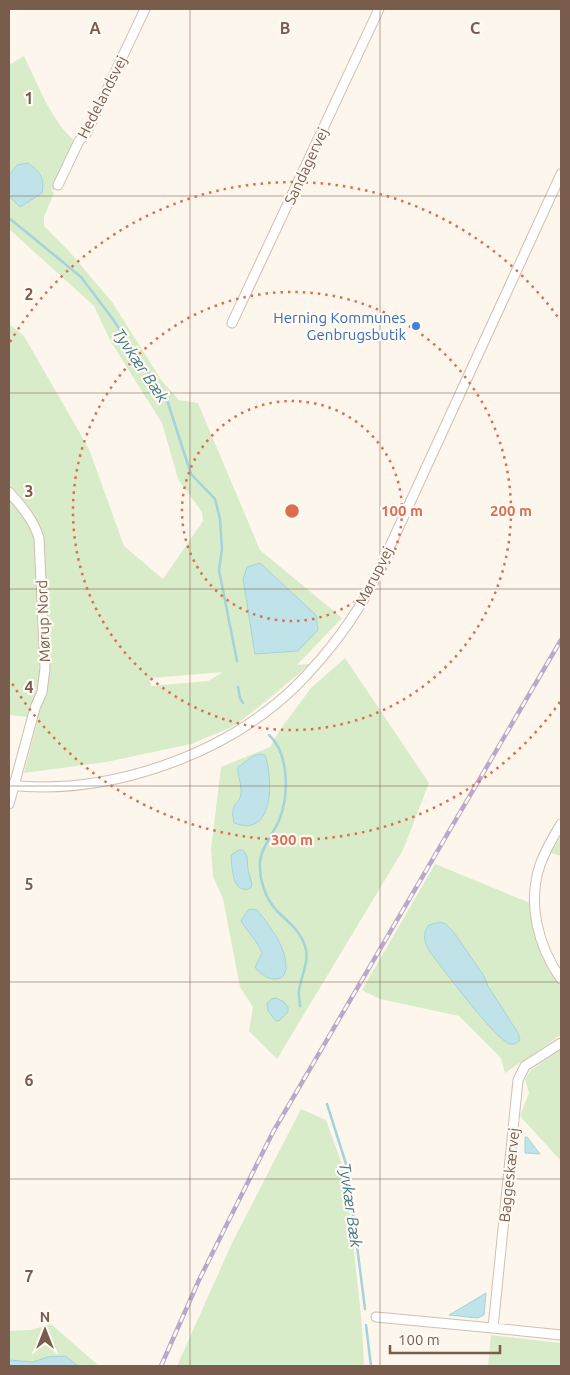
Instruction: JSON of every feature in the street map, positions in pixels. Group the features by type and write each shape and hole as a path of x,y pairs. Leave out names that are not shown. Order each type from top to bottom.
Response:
{"street":[{"name":"Hedelandsvej","path":"58,185 79,141 86,134 145,9"},
{"name":"Sandagervej","path":"232,323 379,9"},
{"name":"Mørupvej","path":"11,785 60,786 116,779 151,770 195,753 236,731 266,711 294,688 322,657 358,608 374,581 561,174"},
{"name":"Mørup Nord","path":"9,492 28,513 39,538 45,668 42,692 35,708 11,785"},
{"path":"9,804 11,785"},
{"path":"561,824 540,866 534,899 536,926 546,952 561,979"},
{"name":"Baggeskærvej","path":"493,1328 518,1080 525,1066 561,1043"},
{"path":"376,1317 561,1336"}],"green space":[{"path":"24,56 52,113 59,124 76,142 54,191 50,189 54,193 44,217 44,226 68,250 112,302 162,381 179,400 198,403 260,550 342,618 297,665 310,664 234,726 191,744 106,762 24,773 38,718 9,715 9,324 24,336 89,449 124,546 163,579 203,521 202,512 178,479 162,423 111,342 94,306 9,229 9,196 20,207 17,165 9,175 9,65","holes":["223,672 208,681 151,686 150,678"]},
{"path":"345,658 429,783 403,850 277,1059 249,1031 253,1007 240,987 223,899 213,876 211,849 221,767 270,747 279,731 311,688"},
{"path":"561,836 561,856 551,853"},
{"path":"435,864 530,903 533,930 542,957 561,984 561,1035 505,1073 501,1058 459,1016 380,999 362,990"},
{"path":"561,1049 561,1161 520,1116 529,1093 525,1079 530,1071"},
{"path":"301,1109 326,1120 343,1167 362,1325 364,1366 177,1366 232,1243"},
{"path":"51,1324 99,1366 9,1366 9,1331 31,1330"},
{"path":"491,1335 561,1343 561,1366 488,1366"}],"water":[{"path":"27,163 38,172 42,179 42,193 20,207 9,196 9,175 17,165"},
{"path":"260,563 316,615 318,630 298,651 255,654 243,579 247,567"},
{"path":"259,754 265,755 268,765 270,791 268,804 264,815 257,822 247,826 234,823 233,810 241,792 238,767"},
{"path":"239,850 243,850 247,856 251,888 240,888 234,879 231,855"},
{"path":"248,910 257,910 276,936 283,950 286,965 283,976 279,979 263,975 255,967 262,953 241,921"},
{"path":"440,922 446,924 455,934 484,976 488,986 518,1033 520,1040 517,1043 510,1044 493,1030 429,951 425,940 425,931 429,925"},
{"path":"276,998 284,1002 288,1007 288,1012 279,1021 276,1021 268,1011 267,1004 271,999"},
{"path":"525,1137 527,1137 540,1154 525,1153"},
{"path":"486,1293 484,1315 478,1318 449,1315"},
{"path":"65,1356 78,1366 9,1366 9,1360 33,1362 48,1357"}],"waterway":[{"name":"Tyvkær Bæk","path":"9,218 81,277 112,318 167,400 191,474 215,499 220,519 222,549 219,570 237,661"},
{"name":"Tyvkær Bæk","path":"238,687 243,703"},
{"name":"Tyvkær Bæk","path":"269,735 276,743 284,763 286,786 280,818 261,856 261,875 269,900 297,931 305,946 305,968 299,993 300,1006"},
{"name":"Tyvkær Bæk","path":"327,1104 347,1167 365,1309"},
{"name":"Tyvkær Bæk","path":"366,1325 371,1366"}],"railway":[{"path":"161,1366 199,1280 273,1132 561,640"}],"place":[{"name":"Herning Kommunes Genbrugsbutik","path":"416,326"}]}
